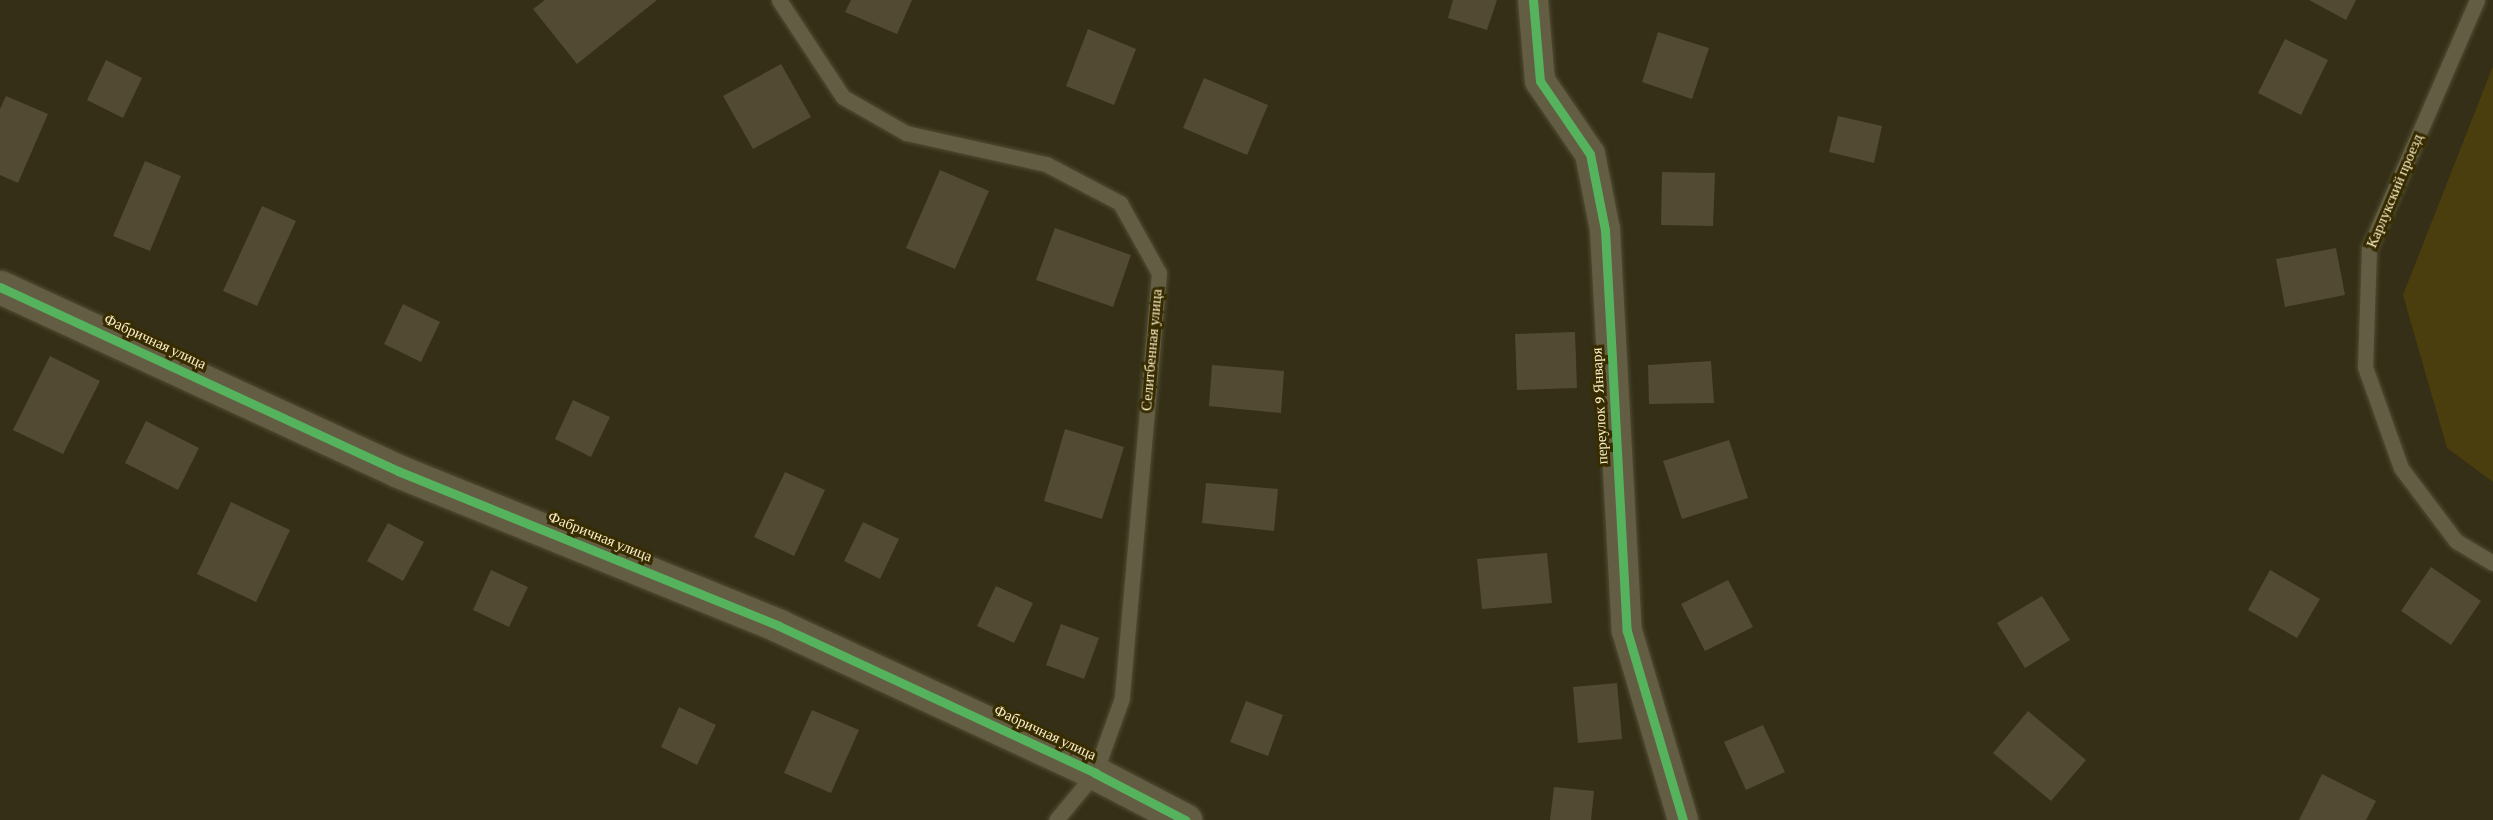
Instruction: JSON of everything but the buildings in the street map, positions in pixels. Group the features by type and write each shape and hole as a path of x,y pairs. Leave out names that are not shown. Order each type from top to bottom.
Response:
{"street":[{"name":"переулок 9 Января","path":"1533,0 1540,81 1590,154 1605,230 1627,631 1683,820"},
{"name":"Фабричная улица","path":"0,287 398,471 779,626 1095,773 1185,820"}],"lane":[{"name":"Селитбенная улица","path":"779,0 843,98 906,133 1046,164 1120,203 1159,273 1122,698 1095,773 1056,820"},
{"name":"Карлукский проезд","path":"2477,0 2369,248 2365,367 2401,468 2456,541 2493,563"}],"shaded area":[{"path":"2493,66 2493,482 2447,448 2403,295"}],"cycle path":[{"path":"1533,0 1540,81 1590,154 1605,230 1627,631 1683,820"},
{"path":"0,287 398,471 779,626 1095,773 1185,820"}]}
